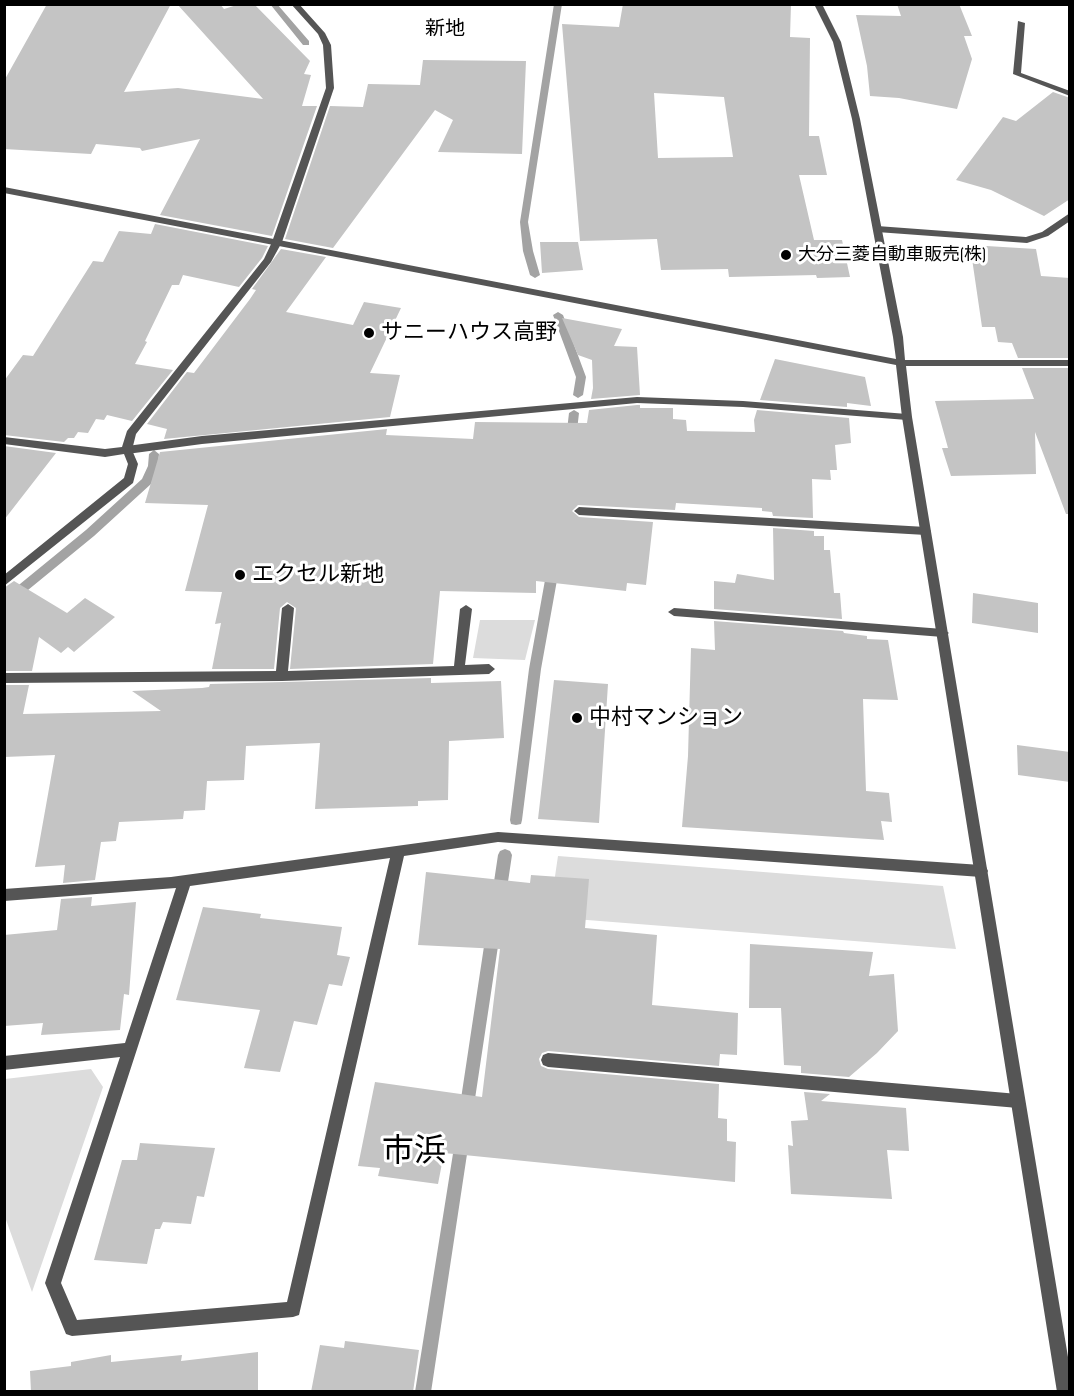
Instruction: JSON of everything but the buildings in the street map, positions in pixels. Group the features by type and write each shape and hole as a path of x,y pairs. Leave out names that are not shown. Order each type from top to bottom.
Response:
{"street":[{"path":"4,582 129,480 133,464 127,450 131,433 268,260 286,223 330,88 327,45 321,33 294,4"},
{"path":"818,4 837,42 856,120 902,363 907,417 1065,1392"},
{"path":"1021,23 1017,74 1070,94"},
{"path":"4,190 902,363 1070,363"},
{"path":"877,230 1027,240 1045,234 1070,216"},
{"path":"4,440 105,453 202,440 637,400 743,404 907,417"},
{"path":"579,511 926,531"},
{"path":"282,676 288,608"},
{"path":"459,670 466,609"},
{"path":"674,612 943,633"},
{"path":"4,678 282,676 489,669"},
{"path":"4,895 185,880 498,837 981,872"},
{"path":"185,880 53,1283 72,1328 293,1309 398,852"},
{"path":"4,1063 129,1049"},
{"path":"548,1060 1018,1101"}],"shaded area":[{"path":"480,620 535,620 525,660 473,658"},
{"path":"558,856 943,886 956,949 549,917"},
{"path":"91,1069 103,1087 32,1292 5,1217 5,1079"}],"waterway":[{"path":"273,4 306,43"},
{"path":"535,275 528,251 524,222 558,4"},
{"path":"558,315 581,377 578,395"},
{"path":"571,439 574,413"},
{"path":"13,596 90,533 147,481 153,466 154,454"},
{"path":"516,820 535,669 553,569"},
{"path":"499,895 505,855"},
{"path":"466,1112 493,933"},
{"path":"423,1392 462,1141"}],"place":[{"name":"大分三菱自動車販売(株)","path":"786,255"},
{"name":"サニーハウス高野","path":"369,333"},
{"name":"エクセル新地","path":"240,575"},
{"name":"中村マンション","path":"577,718"}],"district":[{"name":"新地","path":"445,30"},
{"name":"市浜","path":"414,1153"}]}
